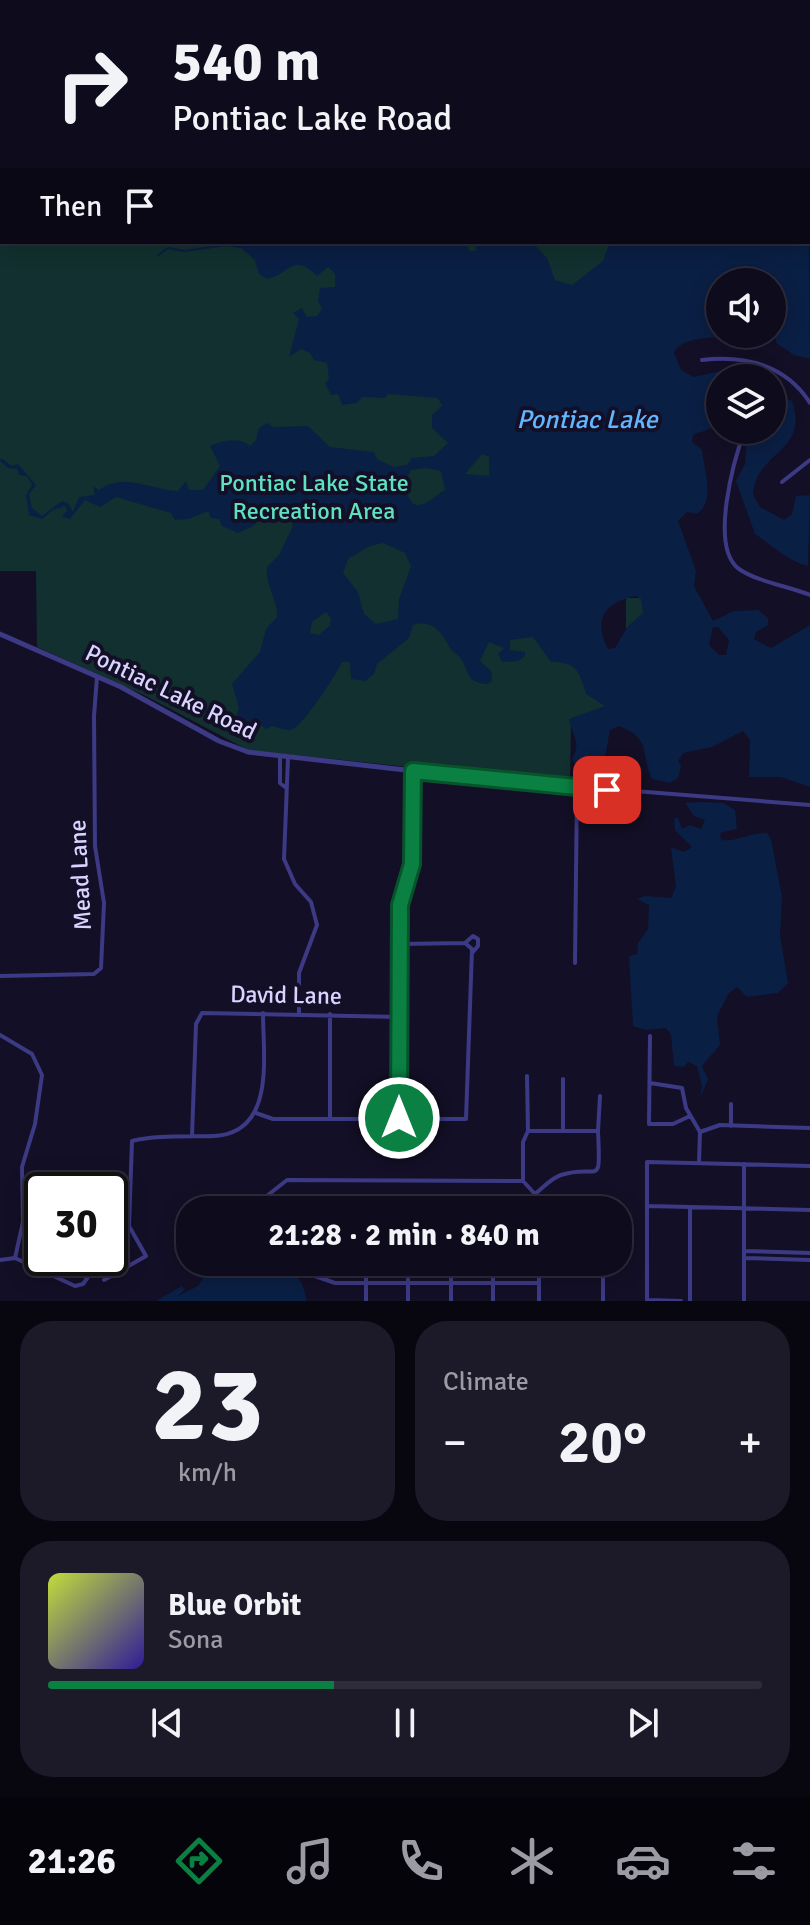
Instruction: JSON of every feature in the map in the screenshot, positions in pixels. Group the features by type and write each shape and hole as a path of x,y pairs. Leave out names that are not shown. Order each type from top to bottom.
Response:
{"street":[{"path":"702,360 732,357 761,365 790,378 810,403"},
{"path":"742,444 726,514 728,554 740,569 810,595"},
{"path":"782,482 810,460"},
{"name":"Pontiac Lake Road","path":"0,634 97,677 231,747 280,757 484,779 810,805"},
{"name":"Mead Lane","path":"0,976 94,974 101,968 104,903 95,846 94,716 97,677"},
{"path":"280,757 280,783 285,787"},
{"path":"288,758 288,783 285,787 286,868 311,902 317,925 299,973 299,1013"},
{"path":"399,1118 401,897 412,864 413,771"},
{"path":"575,963 577,787"},
{"path":"256,1113 273,1119 461,1121 468,1116 473,952 478,946 478,939 470,937 465,943"},
{"path":"400,944 465,943 473,952"},
{"name":"David Lane","path":"192,1136 195,1038 199,1015 209,1011 400,1017"},
{"path":"104,1280 146,1256 129,1226 132,1142 237,1130 256,1113 262,1091 263,1013"},
{"path":"330,1014 330,1119"},
{"path":"0,1035 32,1054 42,1075 35,1124 22,1167 23,1222 15,1258"},
{"path":"650,1036 649,1124 673,1124 690,1116"},
{"path":"527,1076 528,1131 523,1142 523,1181 535,1194 564,1174 597,1171 600,1165 600,1096"},
{"path":"563,1079 563,1129"},
{"path":"650,1083 679,1085 690,1116 700,1132 699,1163"},
{"path":"731,1104 731,1126"},
{"path":"700,1132 712,1127 731,1126 810,1128"},
{"path":"528,1131 598,1131"},
{"path":"681,1301 647,1300 647,1162 810,1166"},
{"path":"744,1164 744,1301"},
{"path":"268,1196 287,1180 523,1181"},
{"path":"647,1206 810,1210"},
{"path":"690,1208 690,1301"},
{"path":"744,1251 810,1253"},
{"path":"789,1252 790,1259"},
{"path":"0,1260 15,1258 75,1286 83,1284 88,1277"},
{"path":"744,1258 810,1260"},
{"path":"315,1276 326,1281 366,1283 539,1283"},
{"path":"366,1276 366,1301"},
{"path":"408,1276 408,1301"},
{"path":"451,1276 451,1301"},
{"path":"493,1276 493,1301"},
{"path":"539,1276 539,1301"},
{"path":"603,1276 603,1301"}],"green space":[{"name":"Pontiac Lake State Recreation Area","path":"0,244 625,244 579,535 607,656 606,721 571,721 570,784 248,750 144,695 37,647 36,571 0,571"},
{"path":"626,598 644,598 644,628 626,628"}],"water":[{"name":"Pontiac Lake","path":"244,244 467,244 470,252 477,250 474,244 534,244 547,258 555,280 572,285 603,261 609,244 809,244 810,359 794,355 784,348 786,348 786,268 706,268 706,339 689,341 674,353 681,370 694,377 706,374 706,430 693,435 692,442 702,450 706,501 697,514 687,512 678,521 696,571 694,586 713,621 734,611 758,610 768,618 768,625 756,632 754,639 771,648 810,625 810,787 781,777 749,777 750,740 743,731 712,747 683,753 678,761 681,765 678,778 670,783 652,779 641,742 637,736 619,726 610,730 606,754 600,765 595,769 577,769 572,758 576,743 569,719 605,706 586,694 572,666 551,662 533,637 510,640 510,650 525,652 525,656 518,661 502,662 498,654 504,648 489,642 480,661 491,671 492,681 488,684 477,682 440,633 426,624 413,625 409,638 377,664 374,674 365,681 351,679 350,662 342,662 311,710 291,730 272,726 266,729 261,725 240,729 235,721 239,708 232,684 260,652 266,629 277,617 267,567 279,555 293,526 289,511 270,506 257,511 255,525 238,533 222,526 219,519 211,518 208,511 189,519 175,520 171,513 116,497 100,507 85,500 70,519 62,517 67,510 65,506 53,510 42,519 29,515 26,495 32,485 27,476 19,475 17,469 8,468 0,461 1,458 12,466 18,464 36,485 29,494 32,508 42,516 62,501 68,503 73,512 79,497 95,495 93,486 99,490 118,482 128,482 178,491 186,481 189,490 203,490 220,466 210,446 235,440 250,446 256,440 259,428 267,423 273,427 308,426 330,447 374,452 377,459 394,467 407,465 412,458 434,456 448,443 432,428 432,415 442,406 438,398 388,394 385,398 362,397 357,403 342,405 338,394 331,395 325,383 329,379 327,363 314,360 310,353 301,349 289,357 299,319 293,313 302,308 307,317 317,316 322,309 318,301 320,288 335,287 335,274 328,267 317,276 302,265 296,265 267,279 259,274 255,260 240,247","holes":["482,454 489,457 489,476 465,474","426,468 441,471 445,490 428,502 416,505 408,495 405,482 411,470","383,543 405,553 411,566 399,599 398,619 376,624 364,614 358,592 343,573 348,559 370,546","636,596 641,599 643,613 628,626 615,648 608,649 601,628 605,613 617,602","326,612 331,618 330,625 319,635 310,633 312,622","713,627 718,627 729,640 726,655 719,655 709,645"]},
{"path":"786,399 792,401 796,418 794,431 788,442 763,468 753,494 760,507 784,520 792,514 796,496 810,495 808,566 788,557 755,534 736,481 745,464 747,444 786,444"},
{"path":"685,803 724,803 735,810 737,829 720,833 721,840 761,833 767,833 771,839 782,897 780,935 788,983 778,993 747,997 737,987 729,993 717,1016 720,1045 702,1066 708,1079 700,1098 702,1086 697,1066 688,1062 684,1067 674,1066 671,1035 666,1028 645,1030 633,1026 629,956 637,954 638,943 648,929 649,905 637,899 645,896 671,898 676,887 671,847 684,852 692,847 675,830 674,818 678,818 682,829 690,825 701,829 705,820 694,816"},
{"path":"204,1276 296,1276 302,1283 307,1301 156,1301 182,1286 185,1290 176,1297 198,1286"}],"waterway":[{"path":"158,255 168,248 184,251 226,245 240,247"}],"route":[{"path":"399,1118 400,905 412,864 413,771 607,790"}]}
